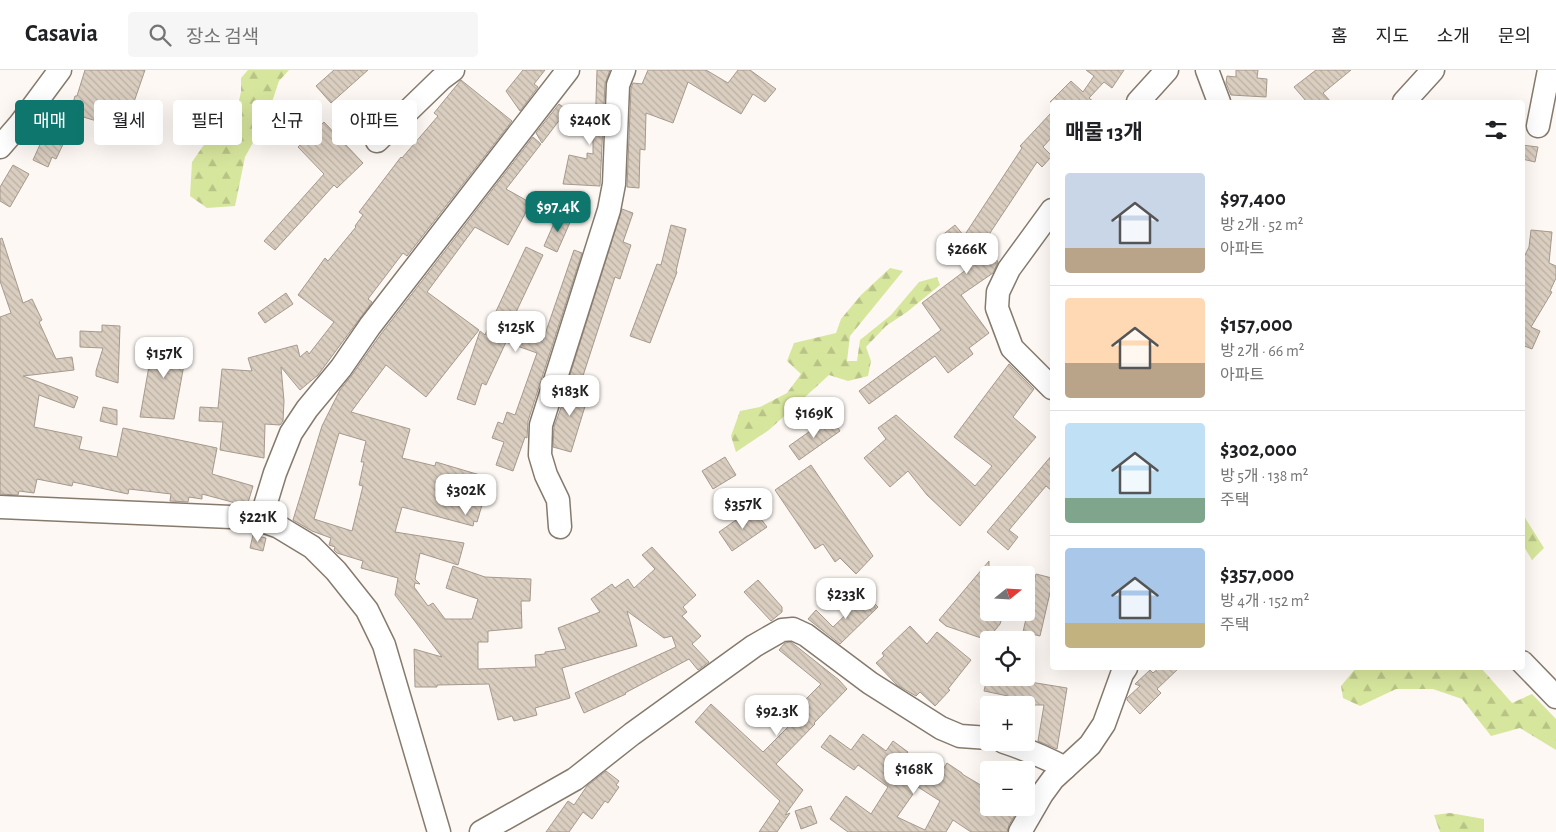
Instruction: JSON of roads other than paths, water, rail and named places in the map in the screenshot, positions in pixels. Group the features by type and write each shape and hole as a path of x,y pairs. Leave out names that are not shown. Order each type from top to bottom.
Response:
{"street":[{"path":"0,147 20,124 60,70"},
{"path":"417,101 441,78 453,70"},
{"path":"260,522 275,473 291,434 307,408 341,368 370,326 568,70"},
{"path":"560,527 558,500 546,475 540,455 541,425 609,210 614,184 618,85 624,70"},
{"path":"1140,100 1167,70"},
{"path":"1207,70 1218,100"},
{"path":"1406,100 1433,70"},
{"path":"1538,126 1549,70"},
{"path":"1050,213 1009,269 998,292 997,308 1012,348 1050,386"},
{"path":"0,507 231,517 279,526 312,546 336,570 367,610 384,645 439,832"},
{"path":"481,832 575,779 632,734 754,646 782,630 793,629 806,635 870,683 940,728 960,736 980,737"},
{"path":"1525,665 1556,697"},
{"path":"1020,832 1053,779 1090,745 1104,724 1125,670"},
{"path":"1029,751 1048,758 1065,768"}]}
